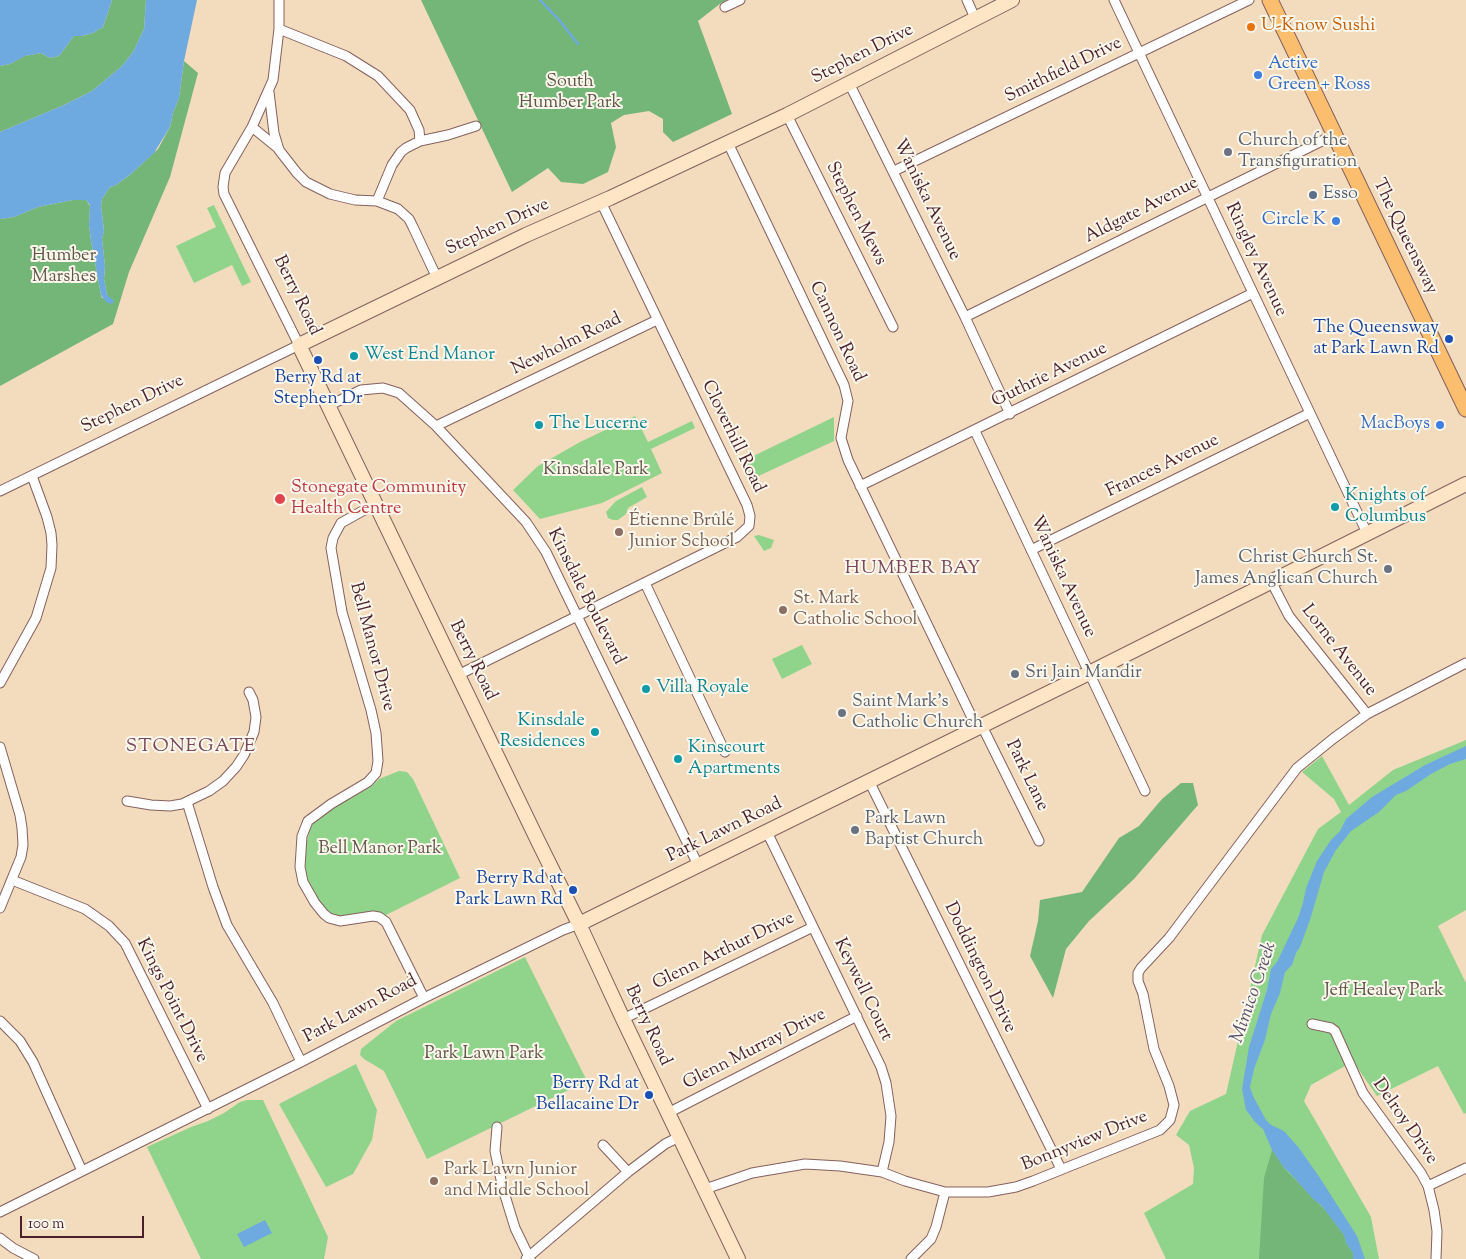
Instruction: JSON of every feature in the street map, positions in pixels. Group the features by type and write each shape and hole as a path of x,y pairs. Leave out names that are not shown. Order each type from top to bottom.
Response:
{"main road":[{"name":"The Queensway","path":"1270,0 1466,409"}],"street":[{"path":"279,0 279,29 273,80 252,127 280,150 297,173 316,188 344,198 376,201 398,209 409,219 437,278"},
{"path":"725,7 740,0"},
{"path":"967,0 975,18"},
{"name":"Stephen Drive","path":"0,491 526,235 787,115 1012,0"},
{"name":"Ringley Avenue","path":"1114,0 1367,533"},
{"name":"Smithfield Drive","path":"894,171 1249,0"},
{"path":"279,29 346,56 378,76 410,110 419,130 420,141"},
{"name":"Waniska Avenue","path":"849,83 894,171 1010,414"},
{"path":"269,92 272,124 280,150"},
{"name":"Stephen Mews","path":"787,115 893,327"},
{"path":"376,201 401,152 420,141 476,126"},
{"name":"Berry Road","path":"252,127 225,173 222,187 224,194 579,924 738,1259"},
{"name":"Aldgate Avenue","path":"965,317 1334,135"},
{"name":"Cannon Road","path":"728,143 844,385 848,401 841,432 842,443 848,460 980,727"},
{"name":"Cloverhill Road","path":"458,675 740,535 748,526 750,516 746,505 601,202"},
{"name":"Guthrie Avenue","path":"860,486 1010,414 1252,293"},
{"name":"Newholm Road","path":"436,426 657,320"},
{"name":"Kinsdale Boulevard","path":"328,406 361,390 383,388 399,393 436,426 501,494 535,533 546,552 698,865"},
{"name":"Frances Avenue","path":"1031,550 1310,413"},
{"name":"Waniska Avenue","path":"974,431 1145,791"},
{"path":"0,683 36,618 51,568 51,533 32,476"},
{"name":"Park Lawn Road","path":"0,1212 301,1062 424,998 869,782 1466,484"},
{"name":"Bell Manor Drive","path":"375,504 341,523 333,538 331,548 342,612 372,710 378,761 376,772 368,782 331,804 308,821 302,836 300,867 307,888 324,914 340,921 379,917 386,922 424,998"},
{"name":"Lorne Avenue","path":"1271,581 1289,616 1367,714"},
{"path":"644,583 725,752"},
{"name":"Bonnyview Drive","path":"705,1189 752,1173 805,1164 840,1166 882,1172 905,1181 945,1192 974,1193 996,1191 1033,1181 1160,1130 1170,1120 1174,1105 1169,1086 1154,1049 1143,994 1138,981 1138,973 1141,968 1169,938 1297,768 1367,714 1466,663"},
{"path":"127,801 170,806 187,802 209,791 223,781 244,755 254,732 256,717 250,692"},
{"name":"Park Lane","path":"980,727 1039,842"},
{"path":"0,747 22,828 20,857 0,908"},
{"name":"Doddington Drive","path":"869,782 1061,1169"},
{"path":"187,802 213,887 227,925 273,1003 301,1062"},
{"name":"Keywell Court","path":"767,832 881,1067 889,1098 891,1116 890,1132 882,1172"},
{"name":"Kings Point Drive","path":"12,880 85,909 109,926 124,943 208,1108"},
{"name":"Glenn Arthur Drive","path":"623,1019 813,928"},
{"name":"Glenn Murray Drive","path":"668,1113 857,1016"},
{"path":"0,1021 20,1040 33,1062 82,1171"},
{"name":"Delroy Drive","path":"1312,1024 1331,1028 1335,1031 1362,1093 1421,1173 1428,1186 1437,1231 1436,1259"},
{"path":"497,1127 495,1151 503,1189 515,1228 529,1258 628,1172 665,1144 679,1137"},
{"path":"603,1145 628,1172"},
{"path":"1428,1186 1466,1168"},
{"path":"911,1259 931,1239 945,1192"},
{"path":"0,1238 13,1248 34,1259"}],"green space":[{"path":"112,0 146,0 144,29 133,52 122,66 92,91 0,132 0,66 10,64 24,56 41,53 50,58 59,56 74,36 93,33 103,27"},
{"name":"South Humber Park","path":"421,0 727,0 698,21 732,114 673,142 663,132 663,119 649,111 624,115 611,123 616,147 608,172 583,184 561,182 548,168 512,192"},
{"name":"Humber Marshes","path":"184,61 198,73 170,177 129,272 113,324 0,386 0,219 14,217 38,207 73,200 86,200 90,206 89,225 101,295 102,298 109,298 104,279 102,199 110,187 131,174 158,149 170,127 179,98"},
{"path":"214,205 251,282 242,286 232,265 194,283 176,246 216,227 207,208"},
{"name":"Kinsdale Park","path":"635,416 648,442 692,421 695,428 651,449 662,473 602,503 540,519 513,490 538,466 580,442"},
{"path":"834,417 834,441 752,479 743,461"},
{"path":"642,487 647,497 628,508 626,514 618,520 608,518 606,512 616,501"},
{"path":"759,535 774,540 771,548 764,551 754,536"},
{"path":"802,645 812,664 782,679 772,659"},
{"name":"Jeff Healey Park","path":"1466,740 1466,910 1438,926 1466,983 1466,1113 1464,1114 1438,1066 1377,1096 1354,1063 1345,1066 1311,1085 1304,1101 1371,1217 1379,1259 1166,1259 1144,1213 1193,1184 1194,1168 1189,1145 1176,1135 1190,1111 1226,1094 1262,935 1318,829 1341,812 1334,799 1302,772 1322,756 1349,805 1393,770"},
{"name":"Bell Manor Park","path":"399,771 407,772 413,779 460,878 386,915 375,911 341,918 330,915 320,903 305,872 305,849 311,825 323,813 372,786 379,779"},
{"path":"1181,783 1193,783 1198,805 1134,879 1089,921 1066,949 1053,998 1030,956 1038,921 1040,900 1082,892 1119,838 1139,826 1162,799"},
{"name":"Park Lawn Park","path":"525,957 587,1081 427,1159 384,1071 364,1059 360,1055 361,1049 396,1021"},
{"path":"356,1064 377,1110 372,1140 353,1174 326,1187 279,1104"},
{"path":"263,1100 328,1237 324,1259 201,1259 147,1147 208,1121 240,1102"},
{"path":"1272,1150 1285,1169 1325,1210 1344,1235 1346,1243 1353,1253 1353,1259 1259,1259 1264,1178"}],"water":[{"path":"0,0 112,0 103,27 93,33 74,36 59,56 50,58 41,53 25,56 10,64 0,66"},
{"path":"146,0 197,0 184,61 179,98 170,127 154,153 131,174 110,187 102,199 104,279 107,295 114,301 112,304 106,302 101,295 89,225 90,205 86,200 73,200 38,207 14,217 0,219 0,132 92,91 122,66 133,52 144,29"},
{"path":"1466,746 1466,759 1450,764 1406,791 1396,795 1379,812 1351,831 1336,850 1324,872 1300,947 1292,965 1285,972 1250,1087 1266,1120 1271,1125 1284,1131 1299,1148 1357,1236 1365,1259 1353,1259 1353,1253 1346,1243 1344,1235 1321,1205 1285,1169 1272,1150 1263,1129 1246,1110 1242,1089 1249,1047 1267,990 1271,969 1277,962 1298,918 1306,888 1317,861 1331,840 1340,831 1346,819 1372,797 1425,765"},
{"path":"265,1220 272,1233 244,1247 237,1234"}],"waterway":[{"path":"540,0 578,44"}],"place":[{"name":"U-Know Sushi","path":"1251,27"},
{"name":"Active Green + Ross","path":"1258,75"},
{"name":"Church of the Transfiguration","path":"1228,152"},
{"name":"Esso","path":"1313,195"},
{"name":"Circle K","path":"1336,221"},
{"name":"The Queensway at Park Lawn Rd","path":"1449,339"},
{"name":"West End Manor","path":"354,356"},
{"name":"Berry Rd at Stephen Dr","path":"318,360"},
{"name":"The Lucerne","path":"539,425"},
{"name":"MacBoys","path":"1440,425"},
{"name":"Stonegate Community Health Centre","path":"280,499"},
{"name":"Knights of Columbus","path":"1335,507"},
{"name":"Étienne Brûlé Junior School","path":"619,532"},
{"name":"Christ Church St. James Anglican Church","path":"1388,569"},
{"name":"St. Mark Catholic School","path":"783,610"},
{"name":"Sri Jain Mandir","path":"1015,674"},
{"name":"Villa Royale","path":"646,689"},
{"name":"Saint Mark's Catholic Church","path":"842,713"},
{"name":"Kinsdale Residences","path":"595,732"},
{"name":"Kinscourt Apartments","path":"678,759"},
{"name":"Park Lawn Baptist Church","path":"855,830"},
{"name":"Berry Rd at Park Lawn Rd","path":"573,890"},
{"name":"Berry Rd at Bellacaine Dr","path":"649,1095"},
{"name":"Park Lawn Junior and Middle School","path":"434,1181"}],"district":[{"name":"HUMBER BAY","path":"913,570"},
{"name":"STONEGATE","path":"191,748"}],"water label":[{"name":"Mimico Creek","path":"1255,993"}]}
